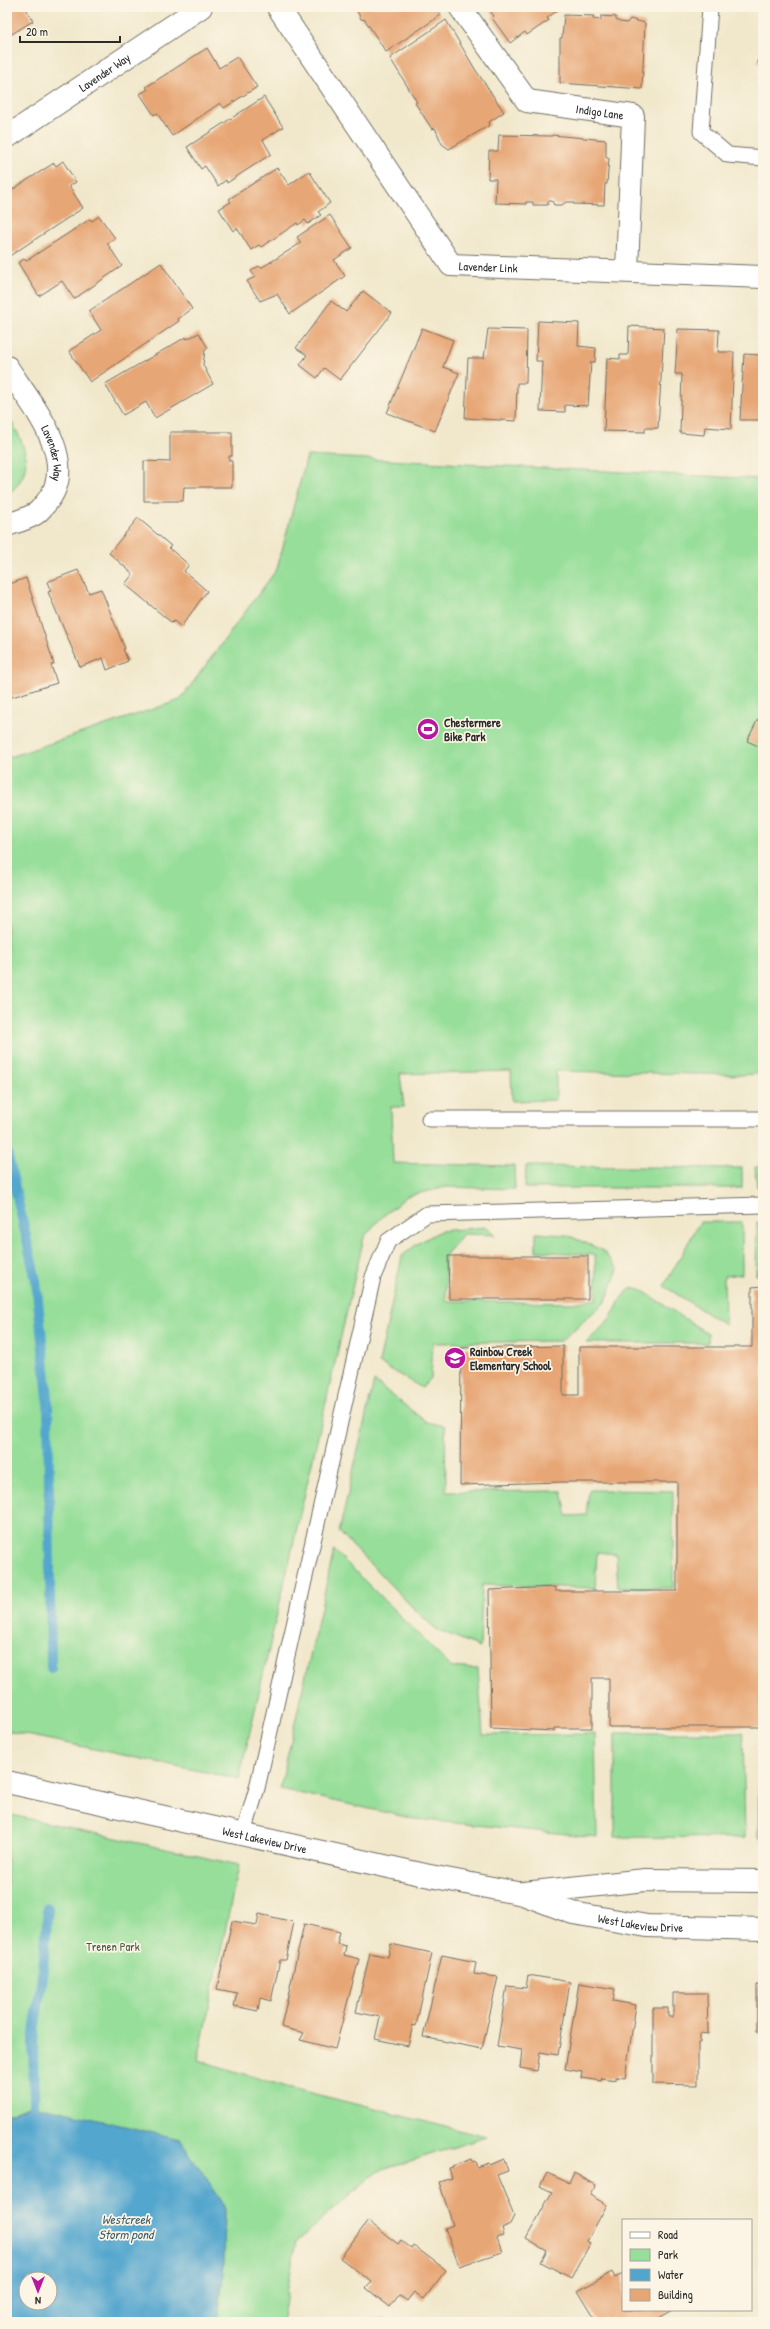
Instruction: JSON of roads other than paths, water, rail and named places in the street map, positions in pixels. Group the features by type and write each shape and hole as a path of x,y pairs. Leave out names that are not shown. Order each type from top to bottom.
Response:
{"street":[{"name":"Lavender Way","path":"7,137 201,7"},
{"name":"Lavender Link","path":"278,7 451,264 763,277"},
{"name":"Indigo Lane","path":"460,7 527,101 633,116 627,271"},
{"name":"Lavender Way","path":"7,367 44,424 54,445 59,465 57,483 45,503 36,514 7,525"},
{"name":"West Lakeview Drive","path":"7,1782 243,1836 425,1875 523,1894 573,1913 647,1926 763,1929"},
{"name":"West Lakeview Drive","path":"523,1894 592,1884 645,1880 763,1881"}],"lane":[{"path":"710,7 701,132 728,155 763,158"},
{"path":"429,1119 763,1119"},
{"path":"243,1836 259,1780 373,1277 388,1241 427,1214 763,1205"}],"water":[{"name":"Westcreek Storm pond","path":"34,2105 180,2139 225,2206 224,2262 218,2322 7,2322 7,2115"}],"waterway":[{"path":"7,1152 36,1281 48,1398 51,1668"},
{"path":"34,2105 33,2040 43,1969 48,1908"}],"place":[{"name":"Chestermere Bike Park","path":"428,729"},
{"name":"Rainbow Creek Elementary School","path":"455,1358"}],"park label":[{"name":"Trenen Park","path":"113,1946"}]}
